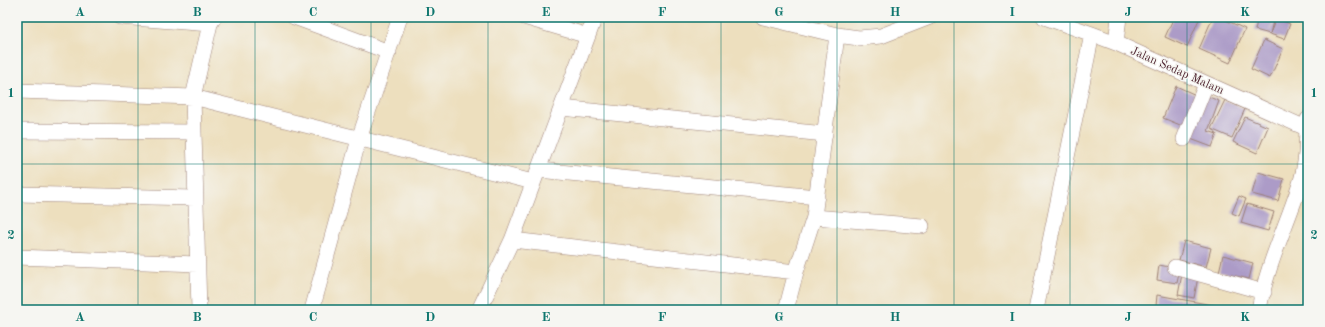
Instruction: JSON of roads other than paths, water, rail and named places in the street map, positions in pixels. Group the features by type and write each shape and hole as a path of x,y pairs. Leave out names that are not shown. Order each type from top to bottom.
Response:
{"street":[{"path":"120,17 212,20 193,97 199,310"},
{"path":"294,17 389,52"},
{"path":"312,310 359,139 400,17"},
{"path":"524,17 588,36"},
{"path":"479,310 512,240 595,17"},
{"path":"763,17 837,35 860,38 881,36 930,17"},
{"name":"Jalan Sedap Malam","path":"1044,17 1092,34 1206,84 1308,125"},
{"path":"1116,44 1119,17"},
{"path":"1036,310 1092,34"},
{"path":"786,310 796,272 814,217 837,35"},
{"path":"1184,139 1206,84"},
{"path":"17,91 193,97 359,139 535,176 817,197"},
{"path":"561,108 825,134"},
{"path":"1260,310 1270,268 1304,170 1308,125"},
{"path":"17,131 194,132"},
{"path":"17,194 195,198"},
{"path":"814,217 922,226"},
{"path":"512,240 796,272"},
{"path":"17,257 197,264"},
{"path":"1175,267 1264,292"}]}
